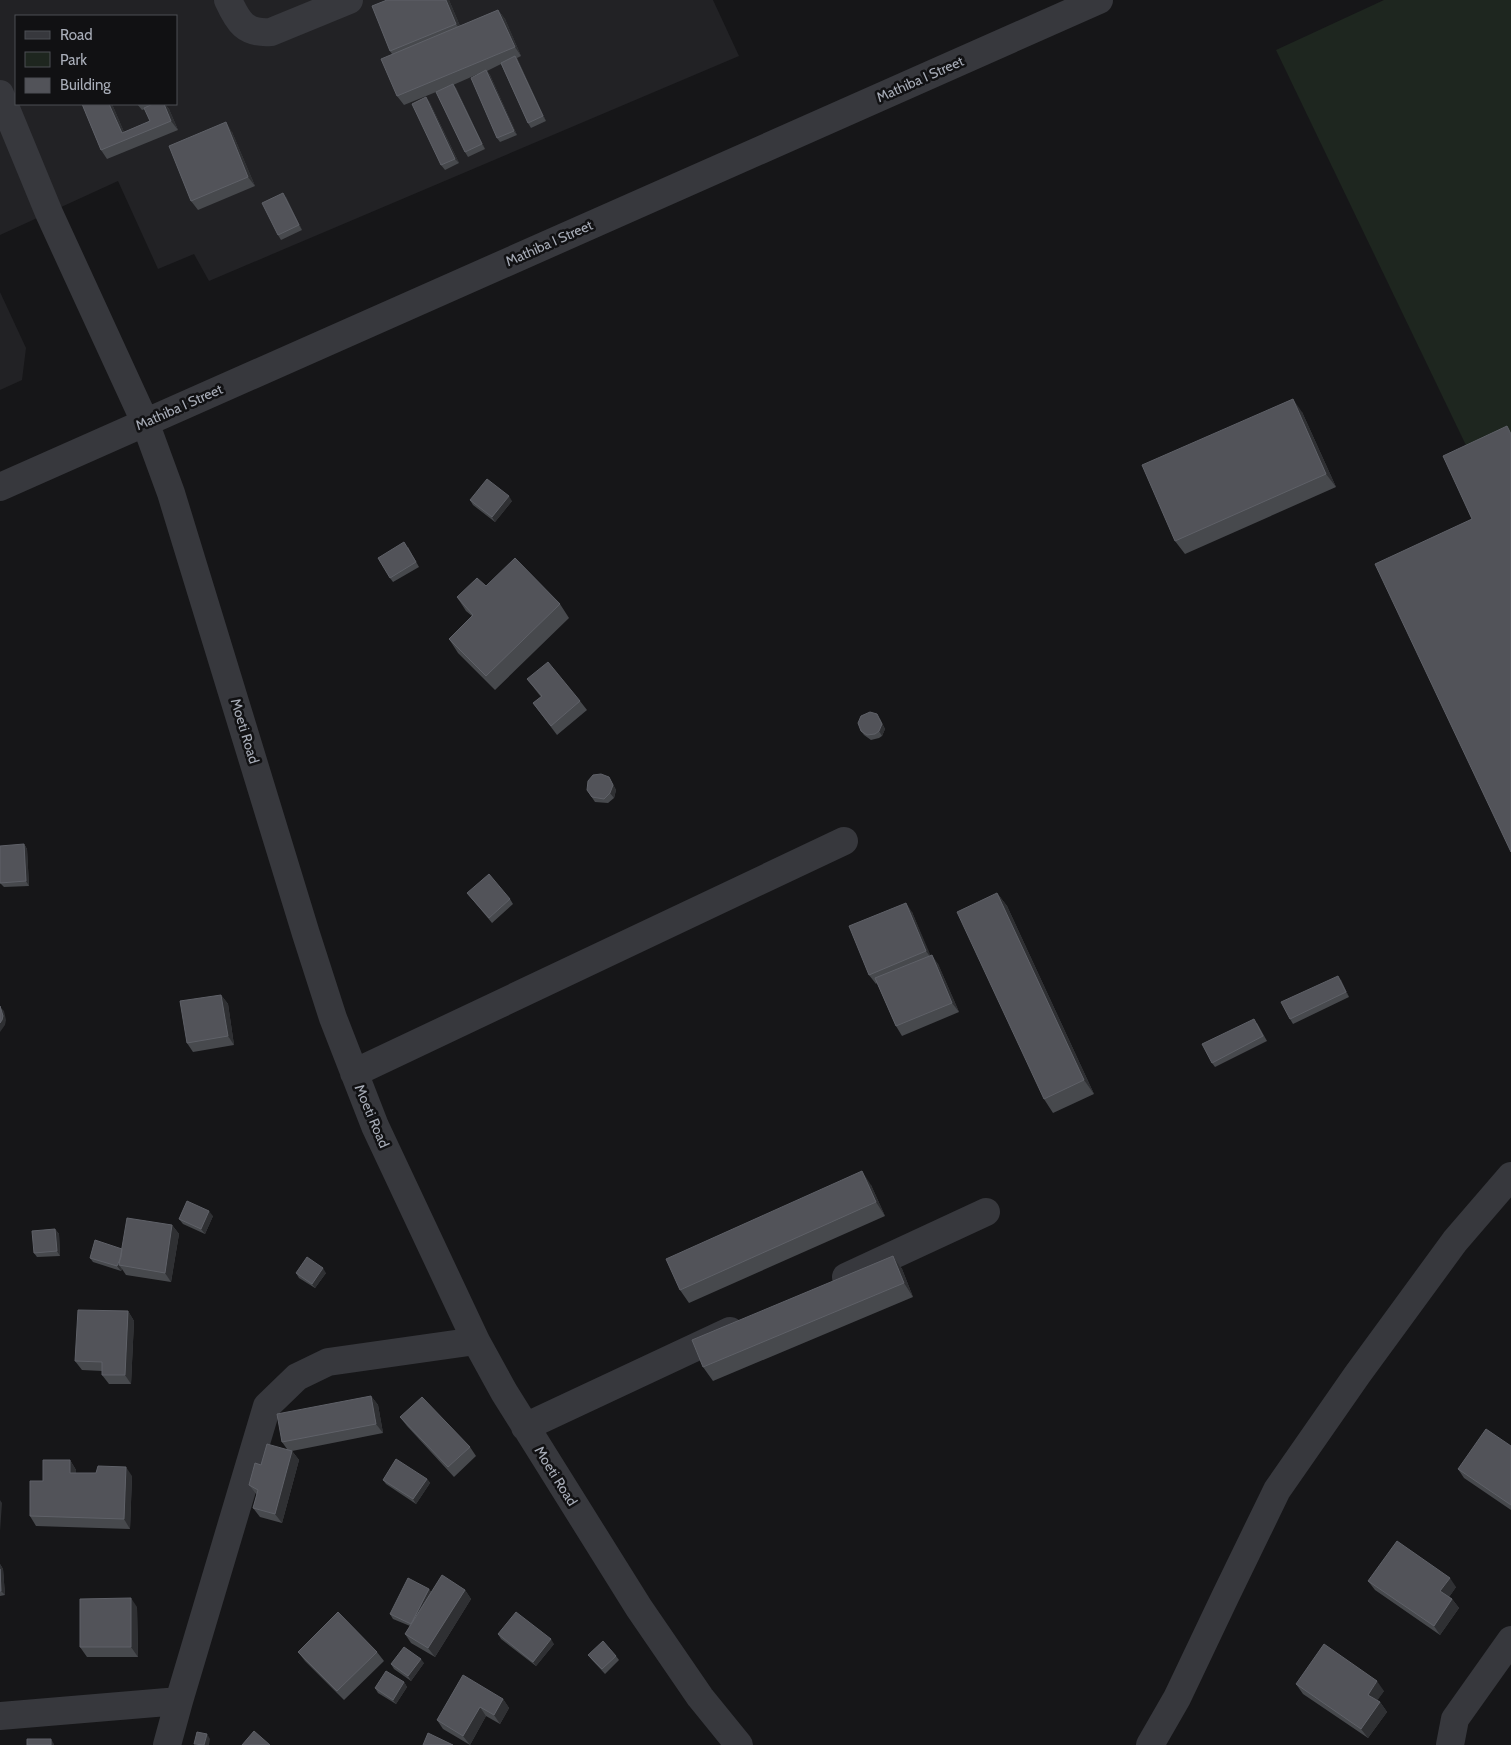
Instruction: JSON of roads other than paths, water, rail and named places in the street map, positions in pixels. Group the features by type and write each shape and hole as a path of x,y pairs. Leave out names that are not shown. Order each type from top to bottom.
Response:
{"street":[{"path":"228,0 234,14 245,28 259,33 271,32 349,0"},
{"name":"Mathiba I Street","path":"0,487 1099,0"},
{"name":"Moeti Road","path":"0,94 49,213 145,422 172,493 306,934 333,1018 375,1126 476,1341 525,1427 638,1608 700,1697 739,1745"},
{"path":"354,1073 844,841"},
{"path":"1150,1745 1177,1698 1277,1490 1357,1375 1455,1241 1511,1176"},
{"path":"823,1288 986,1212"},
{"path":"525,1427 751,1321"},
{"path":"168,1745 179,1701 267,1406 297,1377 328,1362 476,1341"},
{"path":"1450,1745 1455,1719 1511,1640"},
{"path":"0,1716 179,1701"}]}
